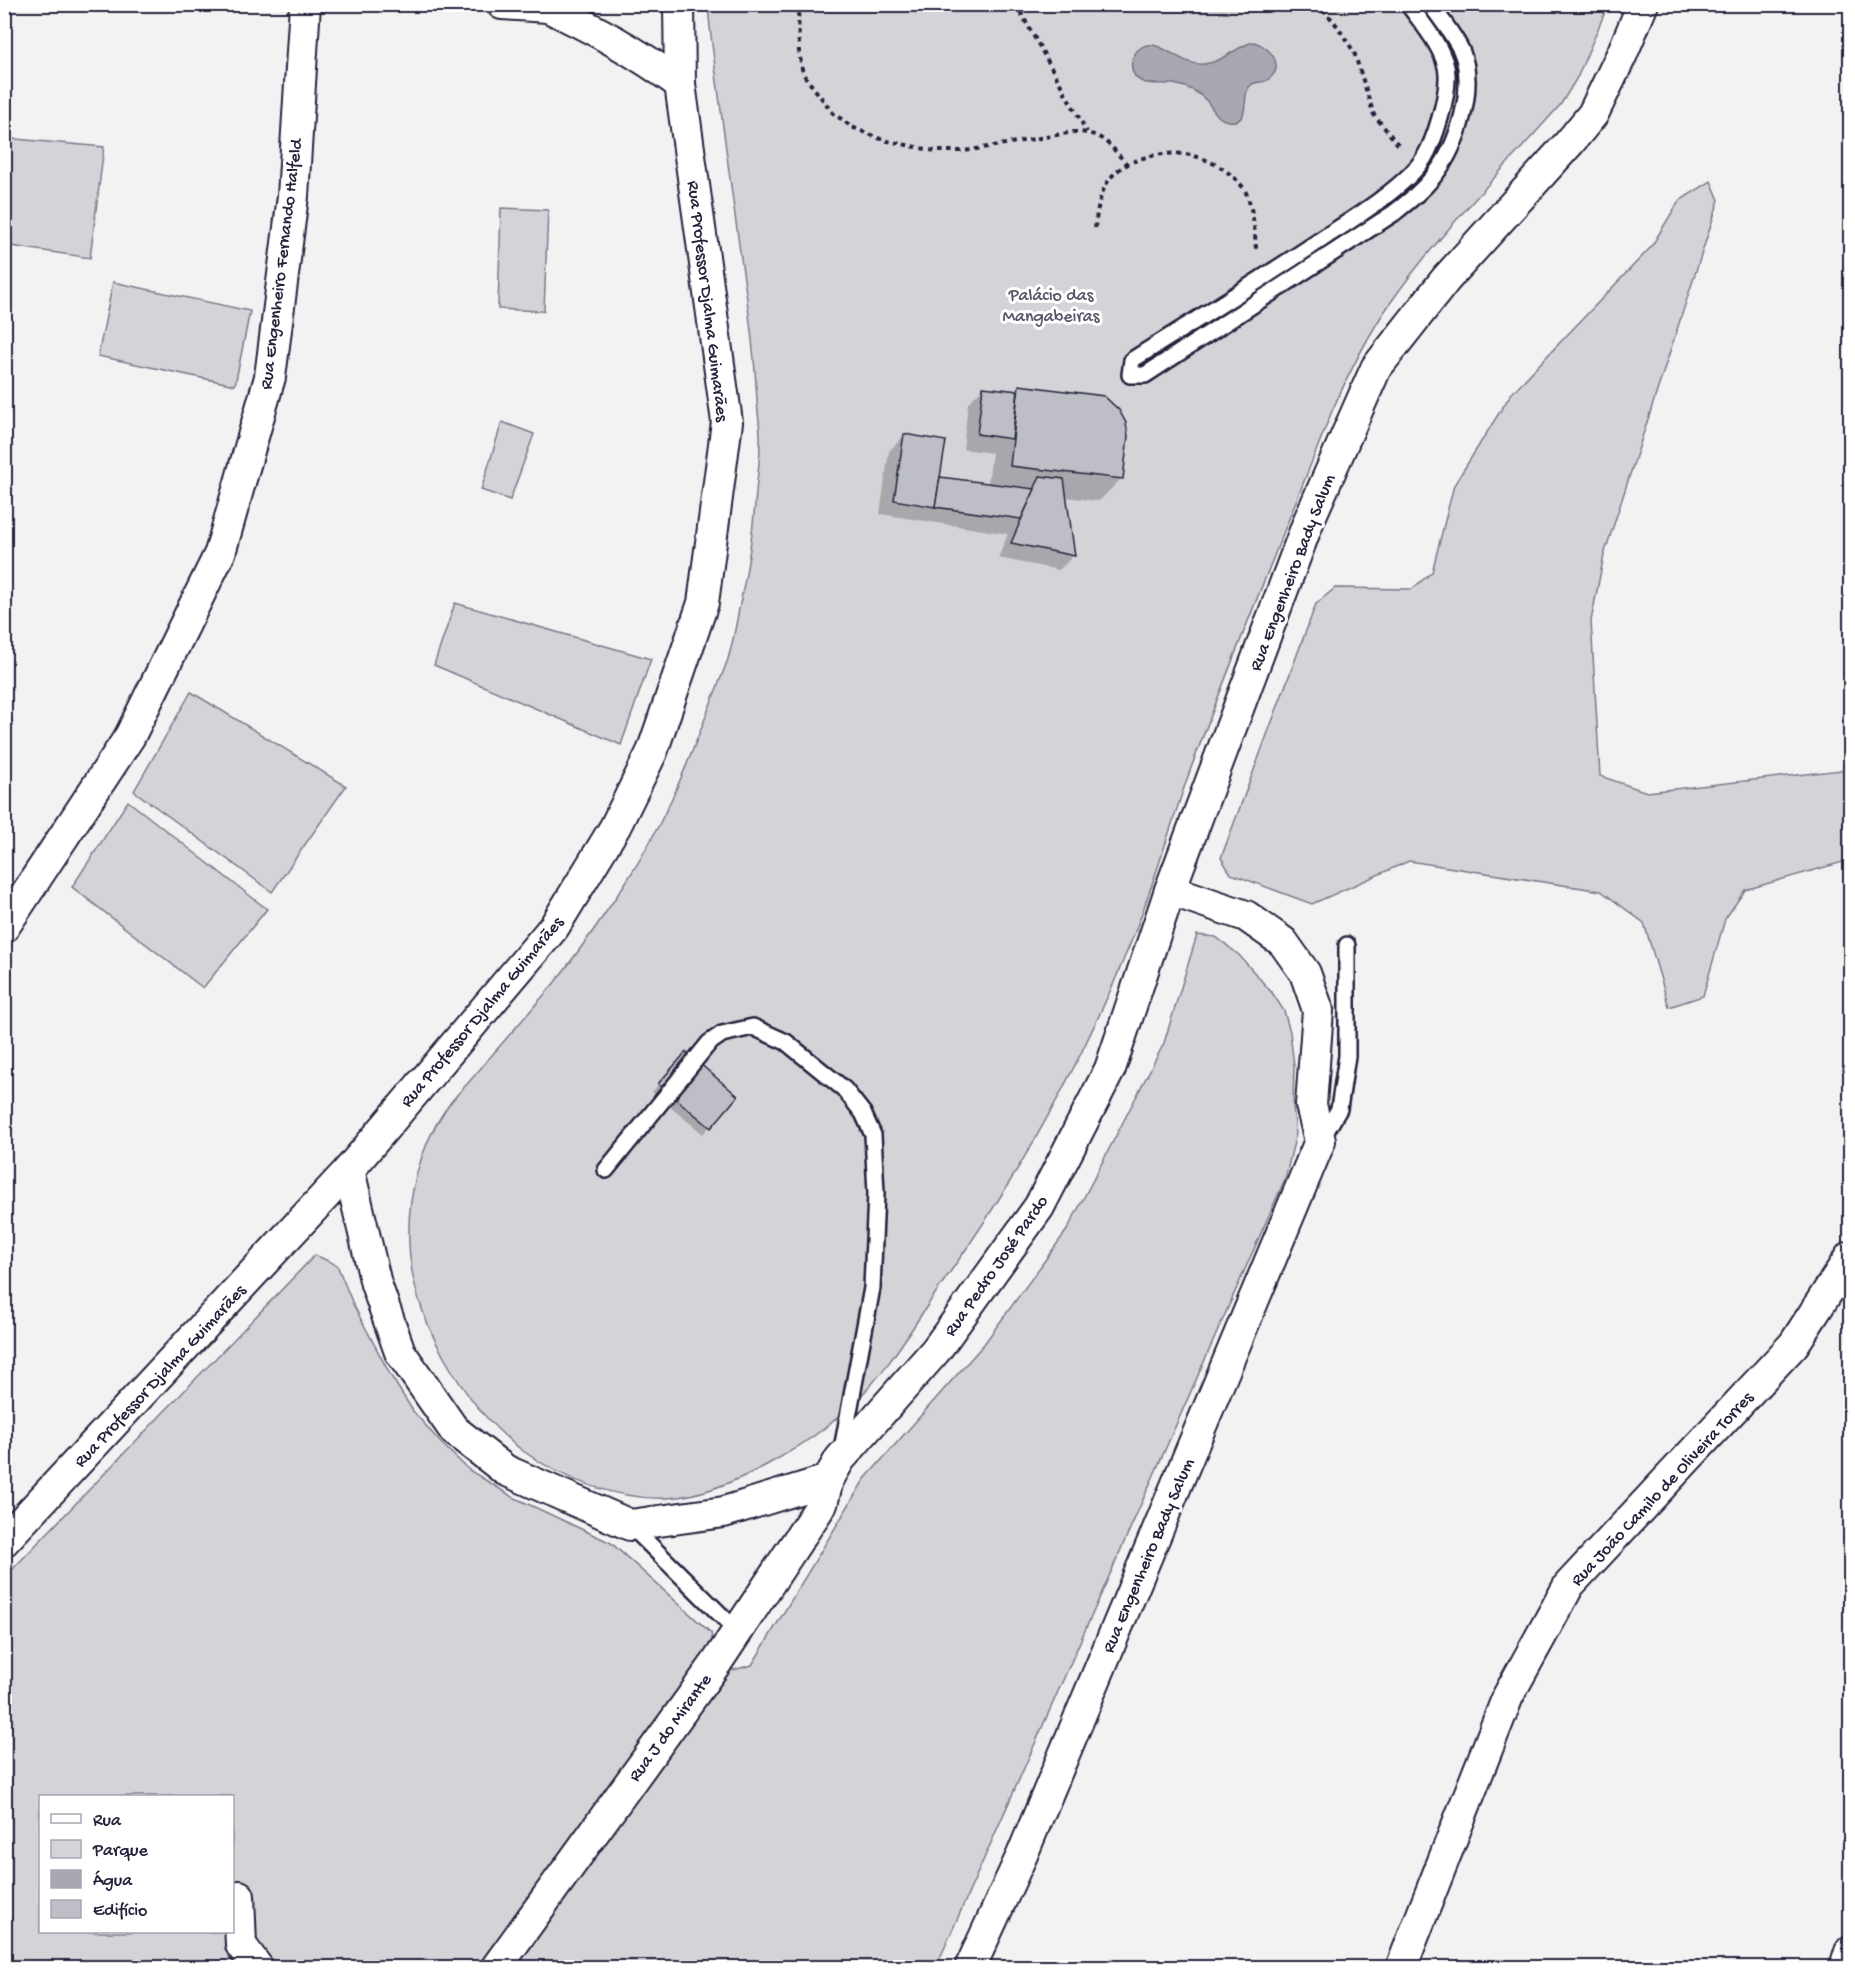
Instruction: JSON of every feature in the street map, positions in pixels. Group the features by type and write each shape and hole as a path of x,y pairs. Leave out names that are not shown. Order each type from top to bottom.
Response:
{"street":[{"name":"Rua Engenheiro Fernando Halfeld","path":"4,927 130,736 220,553 270,377 292,196 304,4"},
{"path":"502,4 553,6 648,60 680,84"},
{"name":"Rua Professor Djalma Guimarães","path":"4,1541 349,1170 546,936 615,827 652,752 702,603 727,422 680,84 679,4"},
{"name":"Rua Engenheiro Bady Salum","path":"1170,890 1309,520 1376,369 1446,279 1593,114 1643,4"},
{"path":"1170,890 1246,916 1283,942 1305,973 1318,1010 1311,1105 1320,1141"},
{"name":"Rua Pedro José Pardo","path":"834,1469 936,1350 1039,1207 1110,1069 1170,890"},
{"name":"Rua Engenheiro Bady Salum","path":"970,1968 1026,1844 1320,1141"},
{"path":"349,1170 376,1284 400,1352 454,1430 505,1470 630,1525 724,1512 834,1469"},
{"name":"Rua João Camilo de Oliveira Torres","path":"1401,1968 1508,1696 1569,1585 1794,1344 1851,1257"},
{"name":"Rua J do Mirante","path":"496,1968 738,1632 822,1504 834,1469"},
{"path":"239,1896 241,1945 258,1968"},
{"path":"1845,1968 1851,1952"}],"lane":[{"path":"1408,4 1444,59 1448,74 1444,105 1423,159 1371,207 1132,360 1130,375 1145,375 1394,213 1419,194 1436,174 1450,150 1463,114 1468,81 1461,51 1430,4"},
{"name":"Rua Engenheiro Bady Salum","path":"1320,1141 1339,1108 1347,1056 1347,945"},
{"path":"606,1170 709,1043 723,1034 753,1027 786,1042 844,1089 863,1113 873,1135 876,1193 872,1288 834,1469"},
{"path":"630,1525 738,1632"}],"path":[{"path":"798,4 798,52 803,74 833,112 852,127 883,140 935,151 965,151 1074,132 1087,132 1104,140 1127,164"},
{"path":"1016,4 1087,132"},
{"path":"1315,4 1333,20 1354,52 1374,115 1416,166"},
{"path":"1095,228 1101,195 1109,180 1127,164 1171,154 1190,155 1221,168 1245,189 1253,219 1256,259"}],"green space":[{"name":"Palácio das Mangabeiras","path":"708,5 1608,5 1578,76 1561,104 1431,250 1382,315 1366,341 1332,411 1225,678 1191,768 1139,921 1112,986 1048,1116 973,1239 893,1358 869,1388 837,1418 793,1450 742,1477 691,1495 648,1498 610,1492 556,1471 523,1451 480,1410 444,1358 430,1329 419,1300 412,1271 409,1225 417,1173 436,1124 452,1101 555,982 626,882 660,822 680,780 698,738 732,644 750,546 760,458 760,435 750,324"},
{"path":"4,138 104,147 90,258 5,245"},
{"path":"1711,181 1719,200 1604,555 1591,621 1600,776 1647,792 1850,769 1850,860 1745,890 1725,919 1703,996 1669,1007 1644,923 1601,891 1409,861 1312,904 1231,874 1221,858 1316,604 1335,588 1412,589 1432,572 1454,485 1511,394 1651,247 1679,201"},
{"path":"501,208 548,210 544,311 498,309"},
{"path":"113,282 250,311 235,385 98,356"},
{"path":"502,422 534,434 510,500 481,490"},
{"path":"455,603 651,659 621,745 434,665"},
{"path":"191,692 346,786 272,892 134,791"},
{"path":"128,801 267,909 203,988 72,887"},
{"path":"1197,935 1216,937 1239,955 1273,994 1284,1011 1290,1032 1294,1066 1293,1106 1296,1134 1285,1179 936,1967 5,1967 5,1577 315,1255 337,1265 353,1304 391,1376 413,1411 440,1442 469,1470 511,1496 611,1543 711,1633 717,1662 733,1670 752,1665 864,1480 984,1344 1067,1230 1164,1043"}],"water":[{"path":"1254,42 1270,52 1276,62 1276,68 1269,79 1249,87 1244,112 1240,119 1235,121 1221,118 1206,100 1189,89 1173,84 1144,82 1139,80 1132,71 1134,55 1147,45 1159,47 1183,60 1204,64 1218,60"}],"building":[{"path":"1019,385 1104,396 1119,410 1126,423 1128,436 1123,479 1010,466"},
{"path":"983,387 1018,391 1012,439 977,434"},
{"path":"904,434 946,441 935,507 894,500"},
{"path":"1040,476 1064,479 1075,556 1011,543"},
{"path":"940,477 1035,489 1021,519 935,507"},
{"path":"686,1052 738,1096 711,1128 658,1084"}]}
